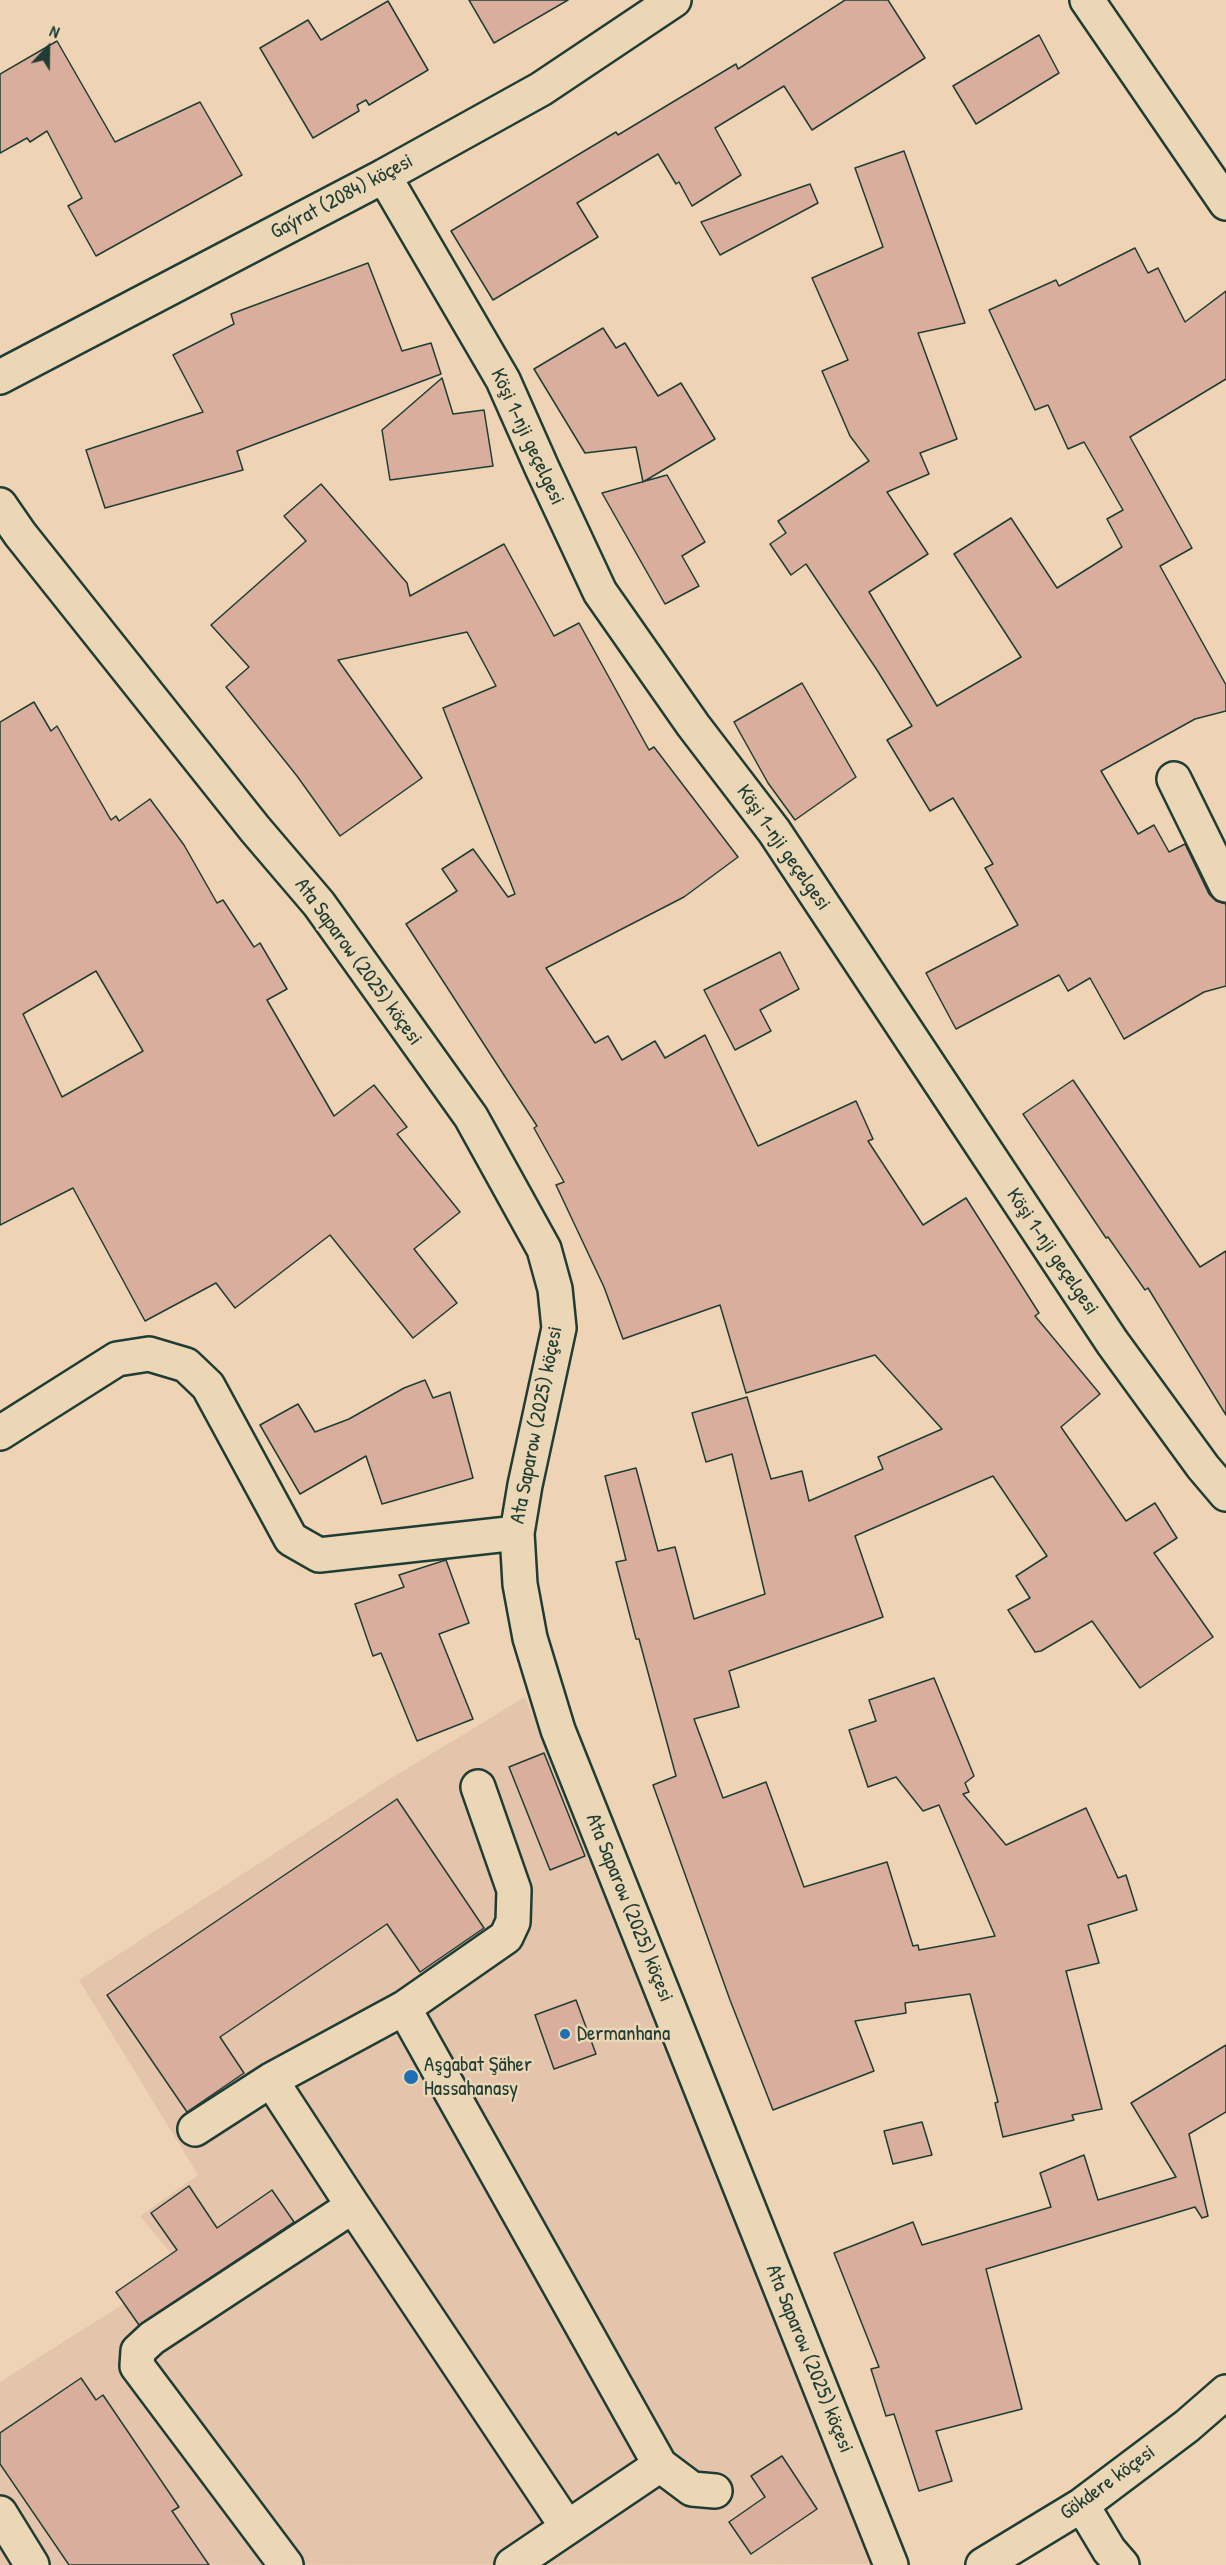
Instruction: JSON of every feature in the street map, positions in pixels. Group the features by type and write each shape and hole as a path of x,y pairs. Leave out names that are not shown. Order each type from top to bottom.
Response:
{"street":[{"name":"Gaýrat (2084) köçesi","path":"0,377 384,176 541,88 674,0"},
{"path":"1087,0 1226,203"},
{"name":"Köşi 1-nji geçelgesi","path":"384,176 503,380 600,592 693,724 774,831 1099,1322 1203,1467 1226,1494"},
{"name":"Ata Saparow (2025) köçesi","path":"0,505 20,534 255,829 319,904 471,1117 544,1249 555,1289 559,1328 517,1533 520,1584 530,1638 558,1730 891,2565"},
{"path":"1174,779 1226,885"},
{"path":"0,1433 117,1359 149,1354 186,1365 208,1386 291,1539 319,1555 517,1533"},
{"path":"195,2129 271,2080 404,2008 506,1937 513,1922 514,1890 478,1787"},
{"path":"404,2008 660,2465 692,2489 715,2491"},
{"path":"271,2080 567,2528"},
{"path":"286,2565 137,2366 138,2351 153,2338 353,2206"},
{"name":"Gökdere köçesi","path":"983,2565 1082,2505 1187,2426 1226,2392"},
{"path":"512,2565 660,2465"},
{"path":"1082,2505 1109,2550 1122,2565"},
{"path":"0,2513 32,2565"}],"shaded area":[{"name":"Aşgabat Şäher Hassahanasy","path":"525,1697 887,2564 0,2565 0,2382 182,2267 140,2216 198,2175 79,1980 380,1785"}],"building":[{"path":"469,0 568,0 494,43"},
{"path":"845,0 888,0 925,58 812,130 784,86 715,128 741,175 692,206 679,182 676,184 658,154 577,203 598,237 493,300 451,231 616,132 618,135 736,64 738,69"},
{"path":"388,1 428,70 369,105 366,100 357,105 359,111 313,138 260,48 308,20 321,40"},
{"path":"1039,35 1059,73 976,124 953,86"},
{"path":"57,41 115,142 200,102 242,175 96,256 68,206 82,198 47,131 30,142 27,138 0,153 0,74"},
{"path":"904,151 965,323 918,333 957,439 920,453 929,474 887,492 928,554 869,592 937,706 1021,657 954,554 1011,518 1057,588 1122,547 1107,519 1123,510 1084,442 1068,449 1048,405 1035,410 989,310 1056,280 1059,286 1135,248 1148,273 1158,268 1185,322 1226,291 1226,379 1130,437 1192,548 1160,566 1226,685 1226,711 1195,719 1101,771 1138,834 1154,825 1169,852 1185,844 1209,894 1216,901 1226,904 1226,986 1204,992 1124,1039 1090,978 1068,991 1059,975 956,1029 926,973 1018,925 985,868 993,864 953,798 930,811 887,740 912,726 877,670 806,564 791,575 770,544 786,533 778,521 869,461 850,436 822,371 848,360 812,278 883,247 855,168"},
{"path":"810,184 818,203 720,255 701,222"},
{"path":"368,263 402,351 431,343 441,374 237,451 243,470 105,508 86,450 203,412 173,355 234,324 231,314"},
{"path":"603,328 616,348 625,343 658,396 681,383 715,439 643,482 636,447 585,453 534,369"},
{"path":"442,378 453,414 484,410 493,466 390,480 382,430"},
{"path":"667,475 705,542 682,556 699,586 665,604 602,493"},
{"path":"321,484 407,583 410,596 504,544 554,636 579,623 649,750 654,747 738,857 684,897 546,968 595,1043 608,1036 622,1060 655,1041 665,1058 705,1035 758,1146 856,1101 873,1139 868,1141 923,1225 966,1198 1039,1313 1035,1316 1100,1394 1061,1427 1126,1521 1155,1503 1177,1538 1154,1553 1213,1637 1140,1688 1092,1621 1041,1651 1035,1652 1008,1610 1030,1598 1016,1576 1047,1556 993,1476 855,1536 883,1617 729,1671 739,1707 694,1719 723,1798 766,1782 804,1887 887,1862 913,1946 918,1945 919,1950 995,1936 939,1805 923,1811 896,1777 868,1787 849,1730 876,1721 869,1700 934,1678 974,1776 965,1783 969,1792 963,1794 1006,1845 1086,1808 1118,1878 1126,1875 1137,1910 1088,1925 1099,1963 1066,1971 1102,2109 1072,2115 1074,2120 1003,2137 995,2103 998,2102 970,1994 905,2003 906,2013 855,2021 874,2071 773,2110 730,2000 653,1785 676,1776 616,1562 626,1560 605,1476 636,1468 658,1551 675,1547 694,1619 765,1594 732,1454 706,1462 692,1413 747,1397 771,1479 802,1471 809,1501 883,1469 878,1457 942,1429 875,1355 746,1393 720,1305 623,1339 604,1287 556,1185 564,1182 534,1128 537,1126 406,924 457,891 442,869 473,849 508,897 515,894 443,708 496,686 467,632 338,660 422,778 340,836 297,776 226,687 249,667 211,625 306,541 284,516"},
{"path":"802,683 856,777 795,820 768,783 734,722"},
{"path":"34,702 51,731 57,726 111,820 116,816 119,821 150,799 184,845 217,903 223,900 254,947 260,943 287,989 267,1000 334,1116 374,1085 407,1127 397,1134 460,1212 414,1249 457,1303 413,1338 330,1235 235,1308 216,1283 145,1321 73,1188 0,1225 0,722","holes":["96,971 143,1051 62,1097 23,1014"]},
{"path":"780,952 799,989 760,1010 771,1031 735,1050 704,990"},
{"path":"1073,1080 1200,1267 1226,1251 1226,1415 1148,1288 1145,1290 1108,1237 1106,1238 1023,1114"},
{"path":"425,1380 433,1398 450,1392 473,1478 382,1504 366,1456 300,1494 260,1425 298,1404 315,1432 349,1419 404,1388"},
{"path":"446,1560 469,1623 439,1634 473,1719 417,1741 381,1653 373,1656 355,1604 404,1587 399,1575"},
{"path":"544,1753 585,1856 550,1870 509,1767"},
{"path":"397,1799 484,1928 420,1972 387,1924 220,2037 244,2073 187,2112 107,1995"},
{"name":"Dermanhana","path":"576,2000 596,2054 554,2069 535,2015"},
{"path":"1226,2045 1226,2112 1189,2134 1208,2216 1202,2218 1195,2207 986,2269 1022,2409 936,2431 952,2481 919,2491 894,2414 886,2416 871,2369 879,2367 834,2253 913,2222 922,2245 1051,2207 1040,2173 1084,2155 1098,2200 1176,2177 1131,2103"},
{"path":"922,2122 932,2155 893,2164 884,2131"},
{"path":"189,2186 217,2228 272,2190 294,2222 139,2325 116,2292 177,2250 151,2213"},
{"path":"81,2378 96,2400 103,2395 179,2507 172,2511 209,2565 69,2565 0,2464 0,2433"},
{"path":"782,2456 817,2509 751,2554 729,2522 765,2497 751,2476"}],"place":[{"name":"Dermanhana","path":"565,2034"},
{"name":"Aşgabat Şäher Hassahanasy","path":"411,2077"}]}
